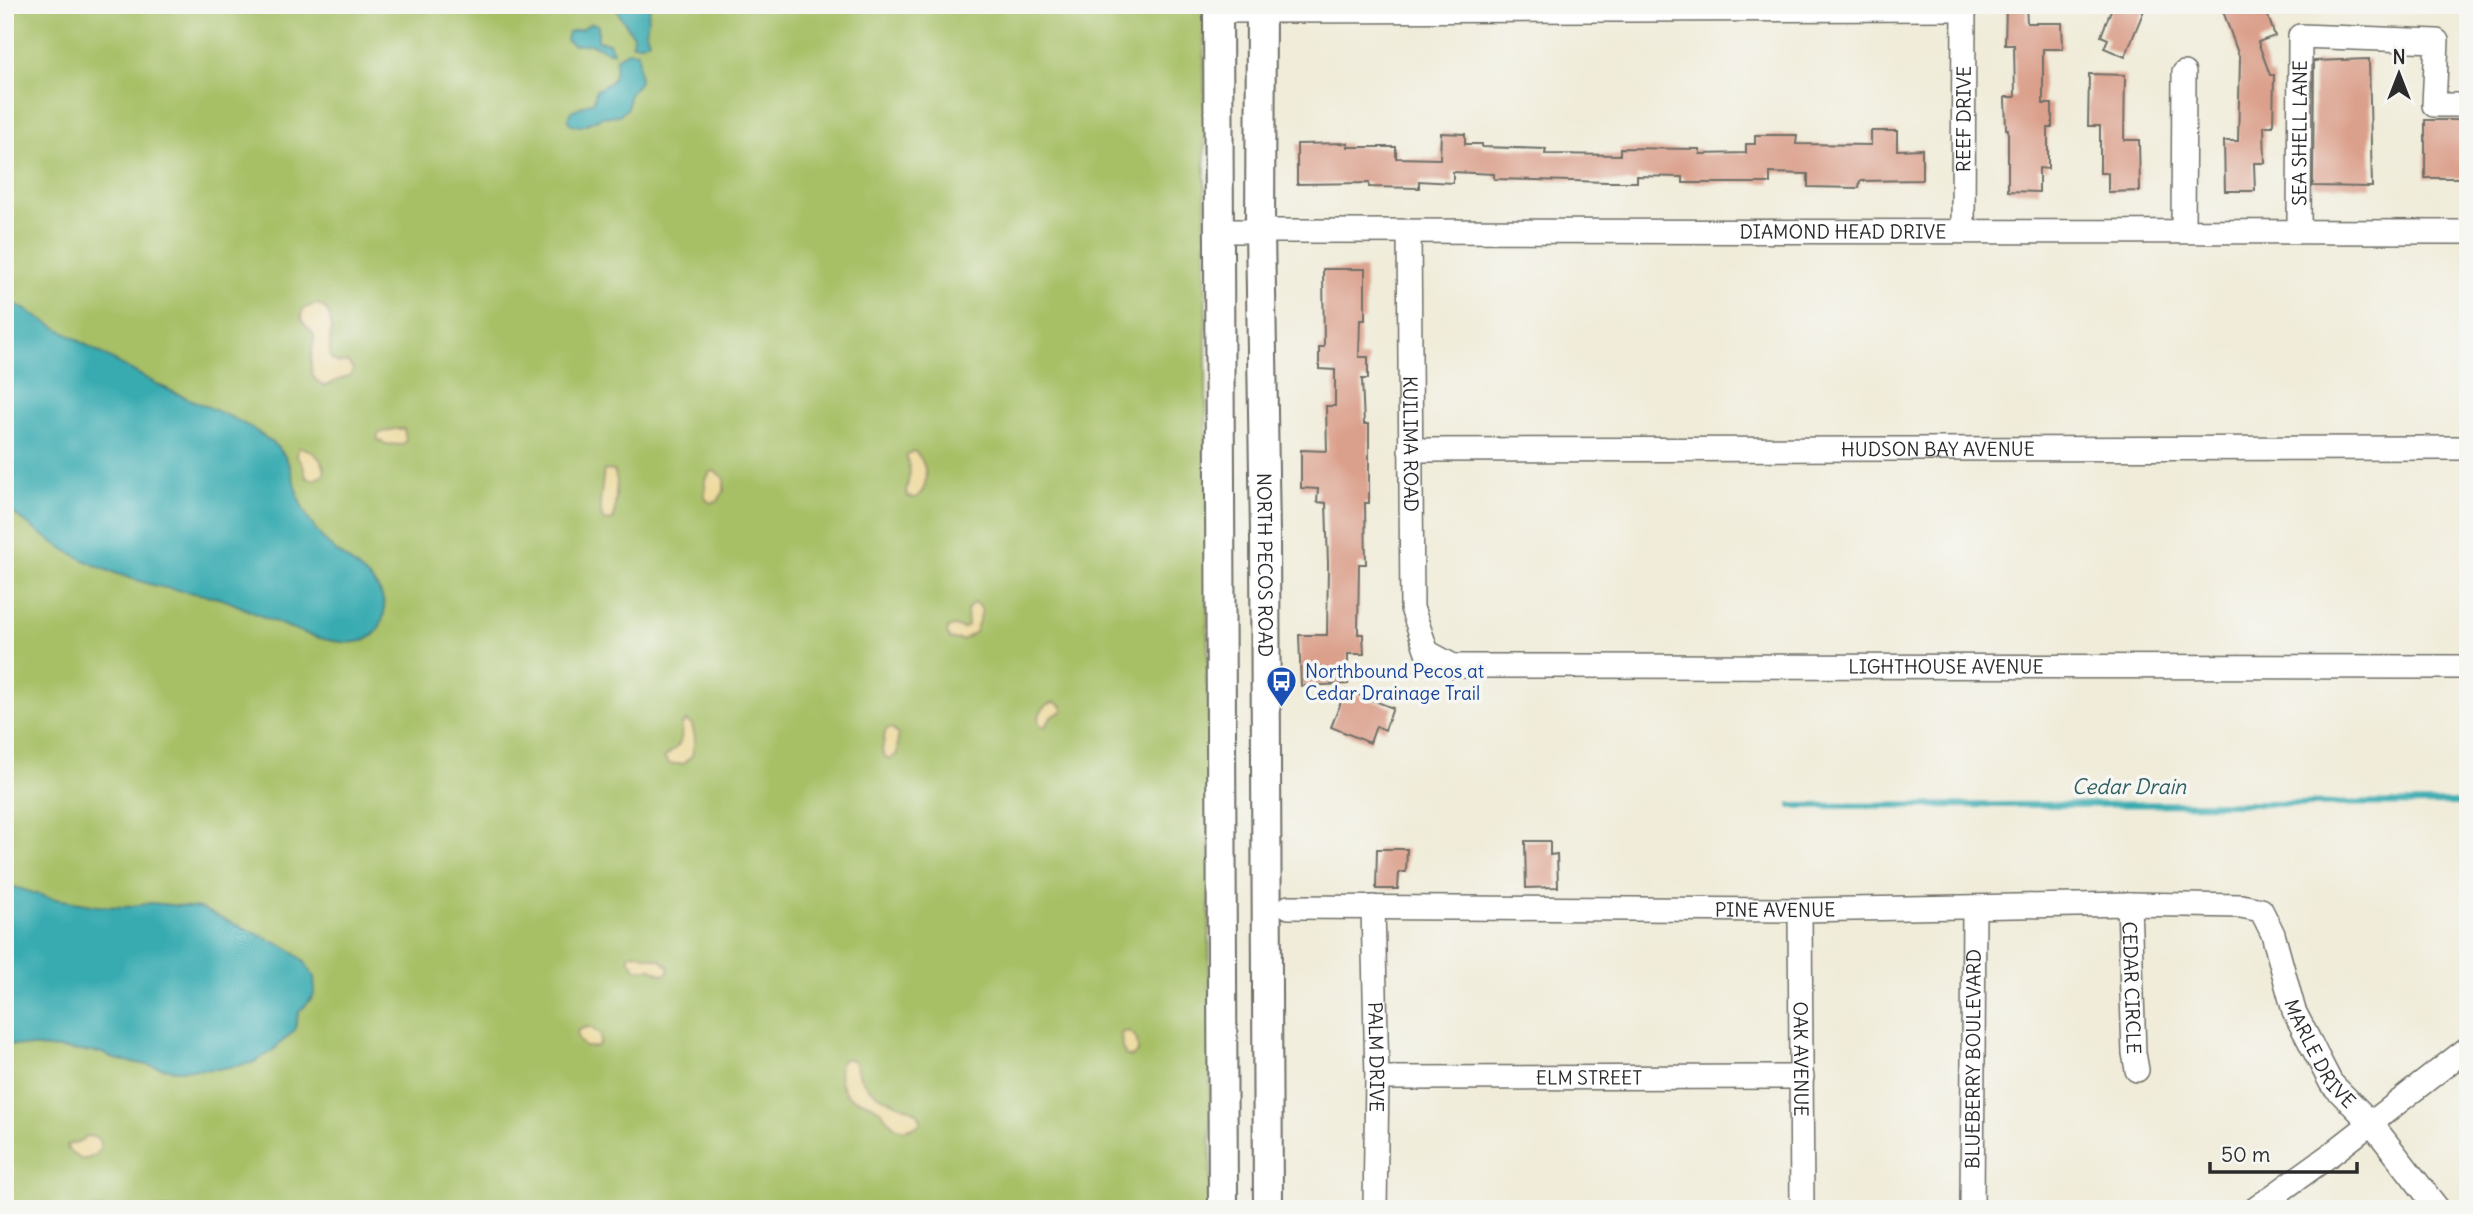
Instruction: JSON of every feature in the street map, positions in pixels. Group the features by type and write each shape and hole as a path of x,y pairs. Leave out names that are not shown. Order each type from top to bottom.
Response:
{"main road":[{"path":"1218,8 1223,1209"},
{"name":"NORTH PECOS ROAD","path":"1261,8 1259,231 1265,534 1268,1209"}],"street":[{"path":"1218,8 1964,7"},
{"name":"REEF DRIVE","path":"1963,231 1964,7"},
{"name":"SEA SHELL LANE","path":"2299,231 2300,36 2437,41 2434,105 2468,105"},
{"path":"2183,231 2185,73"},
{"name":"DIAMOND HEAD DRIVE","path":"1218,231 2468,232"},
{"name":"KUILIMA ROAD","path":"1409,232 1412,608 1427,652"},
{"name":"HUDSON BAY AVENUE","path":"1410,450 2468,448"},
{"name":"LIGHTHOUSE AVENUE","path":"1427,652 1453,666 2468,667"},
{"name":"PINE AVENUE","path":"1289,907 1800,910 2129,904 2241,906 2261,910"},
{"name":"CEDAR CIRCLE","path":"2129,904 2134,1053 2137,1070"},
{"name":"PALM DRIVE","path":"1373,907 1377,1078 1376,1209"},
{"name":"BLUEBERRY BOULEVARD","path":"1972,1209 1974,907"},
{"name":"OAK AVENUE","path":"1800,910 1802,1209"},
{"name":"MARLE DRIVE","path":"2261,910 2273,934 2294,1011 2331,1083 2371,1123 2438,1209"},
{"path":"2255,1209 2468,1048"},
{"name":"ELM STREET","path":"1377,1078 1802,1077"}],"green space":[{"path":"5,5 1204,5 1211,1209 5,1209"}],"sand":[{"path":"316,304 324,307 330,320 331,359 339,363 348,362 353,369 351,375 325,386 318,382 311,371 314,335 301,316 305,308"},
{"path":"404,429 406,440 402,445 386,444 377,439 379,433"},
{"path":"299,447 318,457 323,465 324,475 313,480 306,477 303,465 296,455"},
{"path":"914,451 922,461 926,475 924,488 915,498 908,497 906,492 910,472 906,455"},
{"path":"604,470 614,471 617,481 614,519 609,521 602,519 600,502"},
{"path":"715,471 724,478 724,491 718,501 710,503 705,498 705,482 710,472"},
{"path":"973,603 979,605 982,611 975,632 963,640 950,639 948,628 954,626 963,629 968,626 967,610"},
{"path":"1054,702 1062,706 1063,711 1051,717 1046,726 1041,727 1038,721 1041,712"},
{"path":"686,721 692,724 695,738 692,756 683,764 669,764 664,758 679,745 682,724"},
{"path":"888,728 898,735 897,754 890,759 885,757 882,751"},
{"path":"634,953 661,960 669,967 668,973 663,975 652,969 636,969 629,959"},
{"path":"586,1027 592,1028 601,1036 597,1047 585,1047 578,1040 577,1031"},
{"path":"1127,1031 1135,1036 1137,1042 1138,1051 1132,1057 1126,1056 1122,1048 1121,1033"},
{"path":"847,1058 854,1061 858,1073 871,1090 918,1113 921,1120 919,1125 897,1128 874,1106 849,1097 843,1088 839,1071 841,1061"},
{"path":"87,1136 97,1138 101,1147 94,1156 80,1159 68,1150 67,1145"}],"water":[{"path":"617,5 650,5 646,33 649,40 643,44 632,44 633,35 619,14"},
{"path":"591,23 598,25 598,41 609,43 613,52 591,44 574,45 566,40 568,32"},
{"path":"628,51 638,52 640,80 629,94 628,108 619,115 602,117 582,126 571,125 568,120 571,111 594,101 596,90 613,78 616,58"},
{"path":"5,298 157,384 251,427 278,448 289,464 300,502 312,525 334,550 357,567 377,587 383,599 384,612 380,626 369,638 352,642 330,640 282,625 225,600 122,576 58,546 5,506"},
{"path":"5,884 50,898 98,906 126,907 151,903 200,908 288,948 304,961 314,977 313,997 299,1012 294,1031 270,1053 252,1063 218,1069 174,1070 114,1059 102,1053 5,1044"}],"building":[{"path":"2006,5 2026,5 2027,23 2062,23 2063,49 2043,49 2043,104 2052,104 2052,128 2048,128 2048,169 2039,168 2039,192 2008,191 2005,97 2015,97 2014,45 2005,45"},
{"path":"2113,5 2134,5 2144,10 2125,57 2104,48 2108,39 2101,36"},
{"path":"2239,5 2264,5 2275,36 2258,42 2270,75 2274,75 2273,126 2264,126 2265,163 2254,163 2255,191 2225,191 2224,141 2238,141 2240,59 2223,11"},
{"path":"2369,59 2372,187 2313,186 2314,61"},
{"path":"2089,74 2125,75 2124,140 2139,140 2140,191 2108,192 2108,173 2100,173 2100,126 2088,126"},
{"path":"2425,120 2468,120 2468,178 2425,178"},
{"path":"1871,131 1897,131 1897,150 1922,149 1922,180 1860,181 1859,188 1808,187 1808,174 1770,173 1770,183 1683,183 1683,177 1637,176 1637,182 1608,182 1494,179 1494,174 1453,172 1453,183 1419,181 1419,188 1369,187 1369,183 1297,184 1297,144 1348,143 1348,147 1396,147 1396,158 1440,159 1441,133 1465,134 1465,144 1546,149 1545,154 1620,155 1620,148 1700,149 1700,154 1746,153 1746,144 1755,144 1755,135 1797,135 1796,144 1871,145"},
{"path":"1323,269 1365,269 1365,320 1360,320 1359,357 1368,357 1368,379 1362,379 1364,424 1369,424 1369,503 1365,503 1366,564 1359,564 1358,634 1363,634 1364,654 1348,654 1348,684 1301,686 1299,635 1327,635 1326,503 1317,502 1318,489 1301,488 1301,450 1327,451 1326,406 1335,406 1335,370 1319,369 1319,347 1324,347"},
{"path":"1346,690 1393,708 1385,730 1376,726 1370,743 1331,727"},
{"path":"1525,841 1550,841 1550,855 1557,854 1558,887 1526,888"},
{"path":"1377,849 1407,849 1406,872 1399,872 1398,889 1376,889"}],"waterway":[{"name":"Cedar Drain","path":"1791,806 2468,803"}],"place":[{"name":"Northbound Pecos at Cedar Drainage Trail","path":"1282,709"}]}
